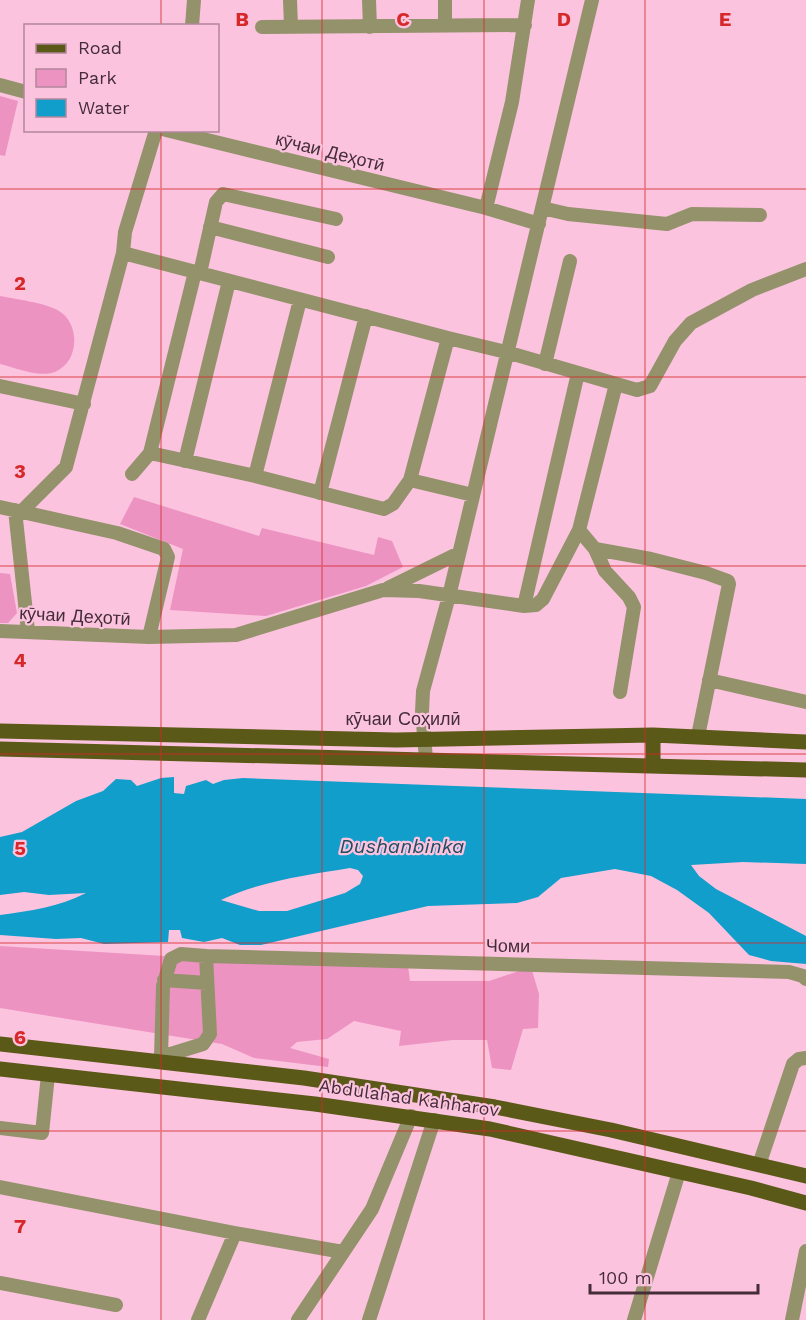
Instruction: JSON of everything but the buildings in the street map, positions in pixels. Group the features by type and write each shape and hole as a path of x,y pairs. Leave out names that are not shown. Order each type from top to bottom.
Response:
{"main road":[{"name":"кӯчаи Соҳилӣ","path":"0,731 396,740 653,735 806,742"},
{"path":"653,735 654,766"},
{"path":"0,749 806,770"},
{"name":"Abdulahad Kahharov","path":"0,1044 292,1076 495,1107 611,1130 806,1176"},
{"name":"Abdulahad Kahharov","path":"0,1069 411,1116 490,1129 806,1203"}],"street":[{"path":"192,24 194,0"},
{"path":"290,0 291,26"},
{"path":"369,0 370,27"},
{"path":"445,0 445,25"},
{"path":"486,208 512,102 528,0"},
{"path":"426,759 422,712 423,691 449,596 592,0"},
{"path":"262,27 525,25"},
{"path":"0,85 24,91"},
{"path":"28,631 18,511 66,467 123,254 125,232 155,132"},
{"name":"кӯчаи Деҳотӣ","path":"174,132 486,208 539,224"},
{"path":"132,474 150,453 216,202 224,194 336,219"},
{"path":"542,208 579,215 667,224 692,213 760,214"},
{"path":"210,227 328,257"},
{"path":"123,254 506,352 637,390 650,386 675,341 691,323 752,291 806,269"},
{"path":"545,364 570,261"},
{"path":"185,460 229,281"},
{"path":"255,476 300,300"},
{"path":"320,493 366,316"},
{"path":"150,453 255,476 384,509 393,504 410,480 448,338"},
{"path":"578,374 524,606 536,605 543,599 579,530 616,384"},
{"path":"0,386 84,404"},
{"path":"410,480 472,495"},
{"name":"кӯчаи Деҳотӣ","path":"0,507 117,533 164,549 168,556 149,638"},
{"path":"579,530 595,549 605,571 629,597 634,607 620,692"},
{"path":"595,549 651,559 728,581 698,736"},
{"path":"383,590 459,553"},
{"name":"кӯчаи Деҳотӣ","path":"0,631 149,638 236,635 383,590 419,591 524,606"},
{"path":"709,680 806,702"},
{"name":"Чоми","path":"164,980 168,966 175,956 187,954 789,972 806,979"},
{"path":"206,956 210,1018 208,1039 193,1048 161,1057 161,1010 164,980 207,983"},
{"path":"759,1165 793,1064 799,1059 806,1058"},
{"path":"0,1128 42,1133 48,1075"},
{"path":"298,1320 372,1209 411,1116"},
{"path":"369,1320 434,1120"},
{"path":"634,1320 679,1172"},
{"path":"0,1187 235,1233 344,1251"},
{"path":"198,1320 235,1233"},
{"path":"792,1320 806,1251"},
{"path":"0,1283 116,1305"}],"green space":[{"path":"0,96 18,101 5,156 0,155"},
{"path":"0,296 47,306 66,317 74,333 74,342 73,351 63,367 49,374 42,374 0,364"},
{"path":"134,497 259,536 262,528 374,555 378,537 392,541 403,567 366,586 266,616 170,610 183,549 120,524"},
{"path":"0,573 10,574 17,613 8,623 0,623"},
{"path":"0,946 283,963 408,966 410,981 489,981 531,967 539,994 538,1028 523,1029 511,1070 492,1068 487,1040 453,1040 399,1046 401,1031 354,1021 327,1039 297,1042 290,1048 329,1059 328,1067 254,1058 222,1044 0,1008"}],"water":[{"name":"Dushanbinka","path":"174,777 174,793 184,794 186,786 206,780 213,784 243,778 806,799 806,864 743,862 691,865 699,876 716,889 806,936 806,964 771,961 749,955 709,913 677,890 651,876 615,869 561,878 538,897 517,903 428,906 261,945 240,945 222,938 204,942 182,938 180,930 169,930 168,942 104,944 81,938 56,939 0,935 0,915 55,905 86,893 49,895 24,892 0,895 0,837 22,832 76,801 103,791 116,779 131,780 137,786 161,778","holes":["350,868 358,870 363,876 360,884 345,893 287,911 259,911 221,900 236,893 284,880"]}]}
